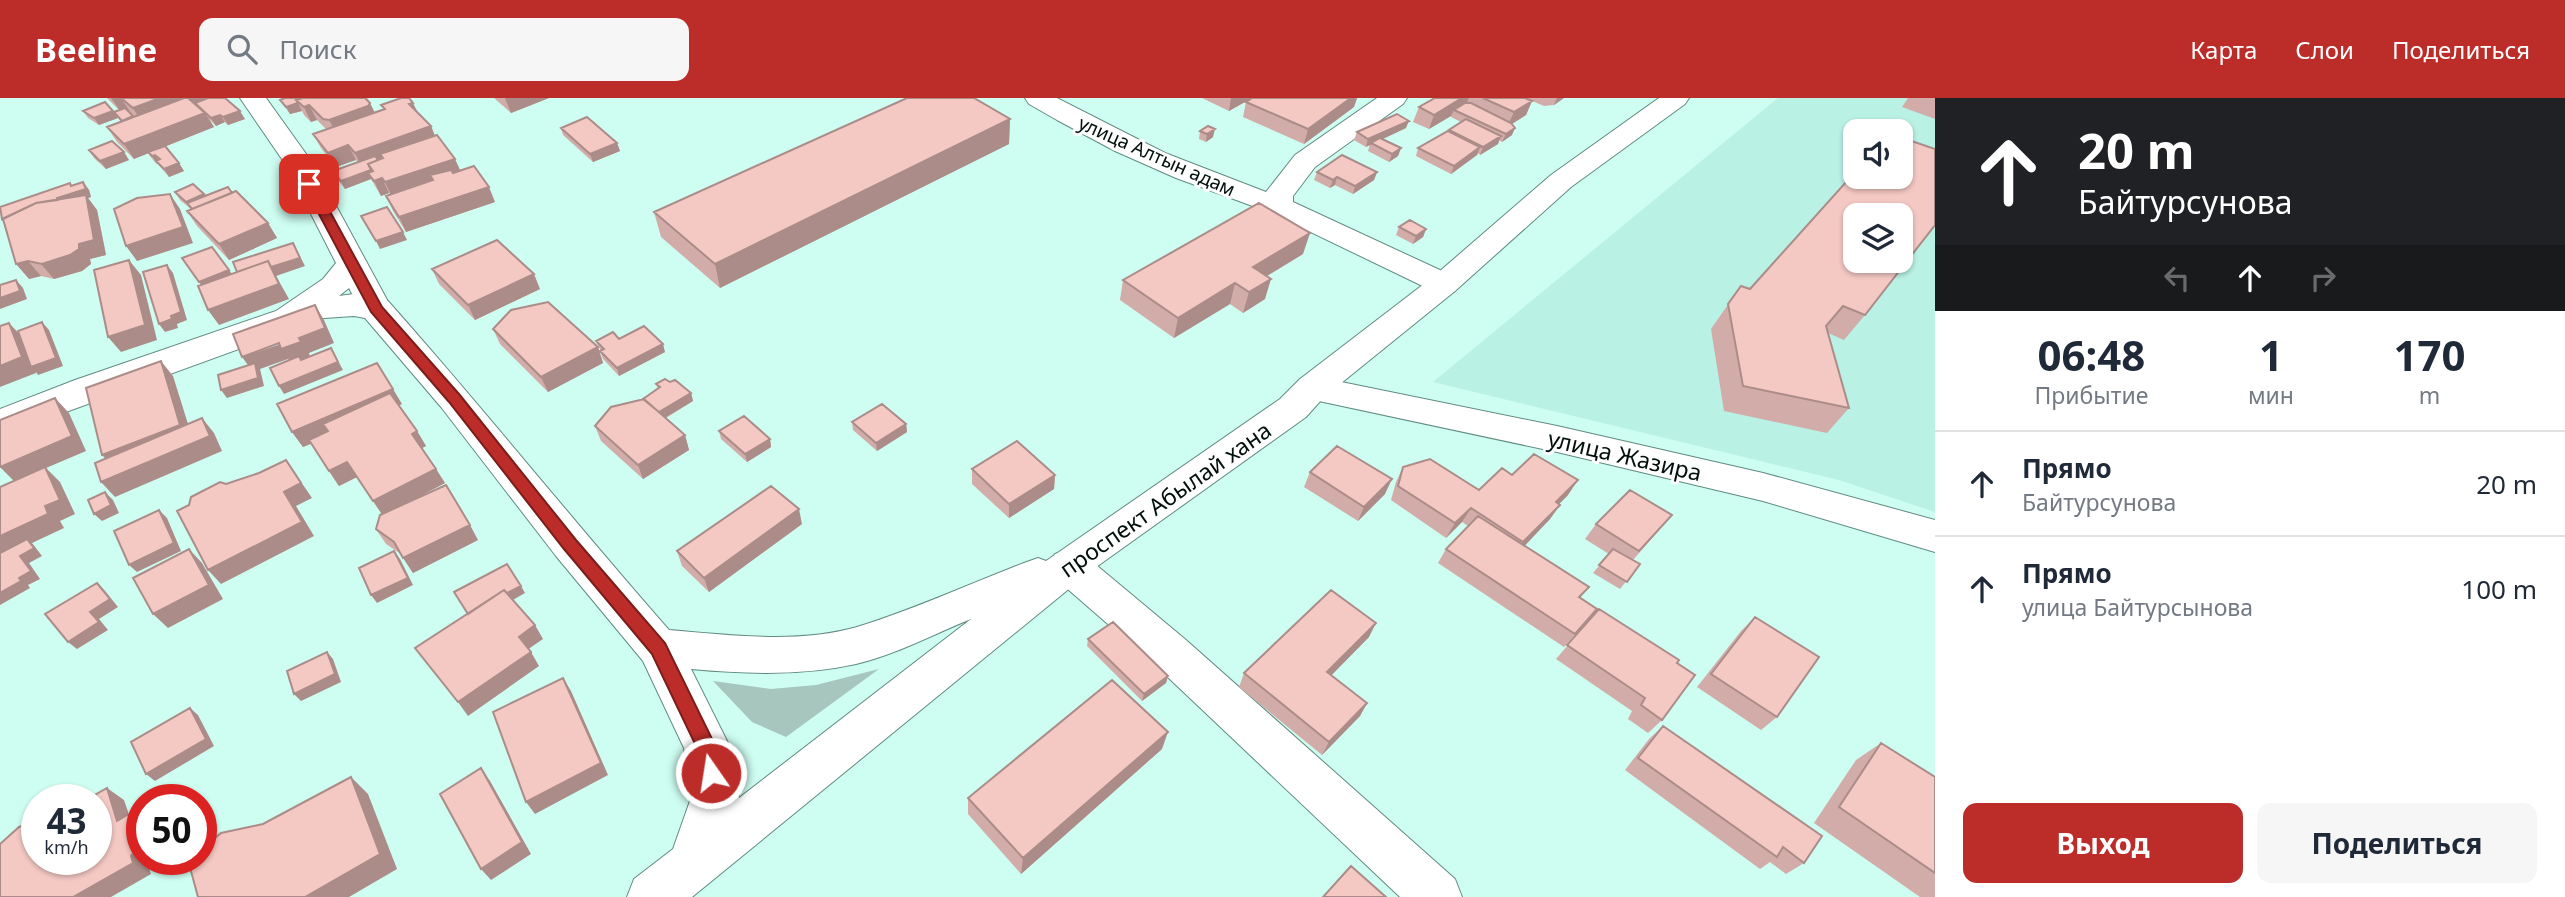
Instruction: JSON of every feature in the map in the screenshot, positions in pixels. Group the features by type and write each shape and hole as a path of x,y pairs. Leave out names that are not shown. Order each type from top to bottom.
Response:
{"main road":[{"path":"253,98 300,165 376,309 454,398 570,545 658,648 707,747 715,798 692,866"},
{"name":"улица Алтын адам","path":"1038,98 1062,113 1151,156 1233,191 1279,206 1444,284"},
{"path":"1279,206 1278,195 1305,161 1394,98"},
{"name":"проспект Абылай хана","path":"652,897 1073,562 1293,408 1312,388 1444,284 1562,181 1676,98"},
{"path":"288,319 334,286 352,264"},
{"path":"0,423 87,389 320,308 354,305 376,309"},
{"name":"улица Жазира","path":"1312,388 1557,439 1763,487 1935,536"},
{"path":"658,648 756,656 817,652 858,645 1073,562 1437,897"}],"shaded area":[{"path":"1778,98 1935,98 1935,512 1839,480 1433,382"},
{"path":"879,669 786,737 752,722 713,681 771,689 816,685"}],"building":[{"path":"121,98 160,98 133,108"},
{"path":"188,98 205,113 124,144 107,127"},
{"path":"208,98 225,98 240,111 211,118 195,103"},
{"path":"303,98 286,107 280,100"},
{"path":"365,98 370,103 329,120 323,119 309,105 304,107 296,100"},
{"path":"409,98 413,103 409,104 431,126 355,153 348,145 328,153 313,134 385,109 381,105"},
{"path":"907,98 974,98 1010,119 715,264 654,212"},
{"path":"1252,98 1351,98 1308,129 1246,102"},
{"path":"1435,98 1462,98 1434,115 1419,107"},
{"path":"1483,98 1525,98 1532,101 1514,112"},
{"path":"105,102 113,111 94,118 83,111"},
{"path":"1465,103 1471,103 1511,123 1515,128 1506,134 1454,110"},
{"path":"125,108 133,116 122,121 114,112"},
{"path":"1397,114 1409,121 1368,139 1357,132"},
{"path":"587,117 617,143 590,154 561,128"},
{"path":"1466,119 1501,136 1483,147 1449,130"},
{"path":"1208,126 1215,129 1207,134 1200,131"},
{"path":"1448,131 1480,147 1454,166 1418,148"},
{"path":"437,135 455,159 385,182 382,178 374,181 368,173 373,171 368,164 383,158 380,154"},
{"path":"1380,138 1401,148 1392,154 1371,143"},
{"path":"112,141 124,152 100,161 89,150"},
{"path":"1913,141 1935,149 1935,225 1913,253 1913,203 1843,203 1843,273 1898,273 1865,315 1843,306 1826,326 1849,408 1743,386 1728,304 1741,286 1750,289 1843,185 1843,189 1913,189"},
{"path":"165,146 179,163 164,169 156,161 160,159 148,152"},
{"path":"1342,155 1377,172 1355,186 1337,177 1333,180 1317,172"},
{"path":"375,156 378,160 368,164 371,170 341,181 333,171"},
{"path":"474,166 489,187 399,217 386,196 433,180 430,175 451,170 453,173"},
{"path":"83,182 86,189 57,198 58,200 36,203 2,219 0,207 70,183 71,186"},
{"path":"193,184 204,194 186,202 175,192"},
{"path":"228,187 232,193 192,209 187,203"},
{"path":"236,191 268,223 219,244 187,211"},
{"path":"170,194 183,227 126,246 114,209 137,198"},
{"path":"86,195 94,240 79,244 79,249 70,255 42,264 28,261 16,264 3,219 36,203"},
{"path":"1259,203 1310,233 1253,267 1271,279 1249,292 1235,283 1178,318 1123,280"},
{"path":"387,207 403,232 376,241 361,216"},
{"path":"1410,220 1426,229 1416,236 1399,227"},
{"path":"497,240 534,274 468,305 432,269"},
{"path":"293,243 300,258 271,267 268,261 237,272 233,262"},
{"path":"212,247 229,270 199,282 182,258"},
{"path":"129,260 145,325 108,337 94,270"},
{"path":"268,261 279,284 208,310 198,286"},
{"path":"167,265 181,312 159,324 143,272"},
{"path":"16,280 20,291 0,298 0,285"},
{"path":"548,302 598,347 541,377 493,329 511,310"},
{"path":"315,305 325,328 299,338 301,342 281,349 279,343 242,357 233,334"},
{"path":"42,322 56,358 31,367 18,331"},
{"path":"9,323 22,357 0,366 0,326"},
{"path":"644,326 663,344 617,368 600,351 604,349 596,341 613,332 619,339"},
{"path":"331,348 338,362 279,386 270,368 299,356 301,360"},
{"path":"161,361 180,425 102,455 86,388"},
{"path":"255,363 258,378 221,390 218,375"},
{"path":"377,363 393,389 292,432 277,404"},
{"path":"665,379 670,382 675,380 691,393 659,412 643,399 660,387 656,384"},
{"path":"390,393 417,431 412,434 436,469 373,501 347,462 329,471 309,440 328,431 323,424"},
{"path":"55,398 72,436 0,467 0,420"},
{"path":"644,399 685,435 638,465 595,426 611,407"},
{"path":"882,404 906,424 876,443 852,422"},
{"path":"744,416 770,439 745,454 719,431"},
{"path":"202,418 210,436 101,482 95,463"},
{"path":"1017,441 1055,475 1009,504 972,469"},
{"path":"1337,446 1392,479 1364,507 1310,472"},
{"path":"1534,454 1578,480 1556,502 1560,505 1523,542 1471,508 1455,523 1398,486 1403,467 1430,459 1479,490 1502,468 1512,475"},
{"path":"286,460 301,483 284,492 302,522 208,570 177,511 189,505 191,497 220,482 226,484 259,473"},
{"path":"45,467 60,500 45,506 48,514 0,536 0,487"},
{"path":"446,485 470,525 403,558 394,542 376,529 380,515"},
{"path":"771,486 799,509 704,578 677,551"},
{"path":"1630,490 1672,515 1639,551 1596,524"},
{"path":"105,492 111,505 94,514 88,500"},
{"path":"159,510 174,543 129,565 114,531"},
{"path":"1478,516 1589,587 1579,597 1597,609 1575,634 1446,549"},
{"path":"27,539 34,548 20,556 31,571 19,578 21,581 0,593 0,553"},
{"path":"189,549 209,585 153,614 133,578"},
{"path":"1613,549 1640,564 1627,582 1599,565"},
{"path":"394,551 408,578 371,595 359,568"},
{"path":"507,564 521,586 507,593 504,590 468,614 454,592"},
{"path":"97,583 110,599 90,612 99,622 68,642 45,614"},
{"path":"504,590 535,625 519,637 531,652 458,702 415,648"},
{"path":"1331,590 1376,623 1327,672 1367,703 1329,742 1244,673"},
{"path":"1599,609 1679,660 1677,663 1695,675 1662,720 1641,705 1645,698 1567,645"},
{"path":"1755,617 1819,657 1777,717 1711,674"},
{"path":"1113,622 1168,676 1144,694 1088,639"},
{"path":"327,652 335,674 294,694 287,671"},
{"path":"563,678 601,763 526,802 493,712"},
{"path":"1112,680 1168,732 1023,858 968,798"},
{"path":"190,708 206,739 146,774 131,742"},
{"path":"1663,726 1822,836 1804,863 1783,847 1777,857 1638,758"},
{"path":"1881,743 1935,777 1935,873 1839,807"},
{"path":"481,768 522,842 481,869 440,794"},
{"path":"351,777 380,854 305,897 198,897 192,875 217,875 217,836 263,824"},
{"path":"112,804 117,821 126,816 126,867 112,875"},
{"path":"21,826 21,875 112,875 73,897 0,897 0,844"},
{"path":"1351,866 1386,897 1323,897"}],"route":[{"path":"309,184 376,309 454,398 570,545 658,648 707,747 711,773"}]}
